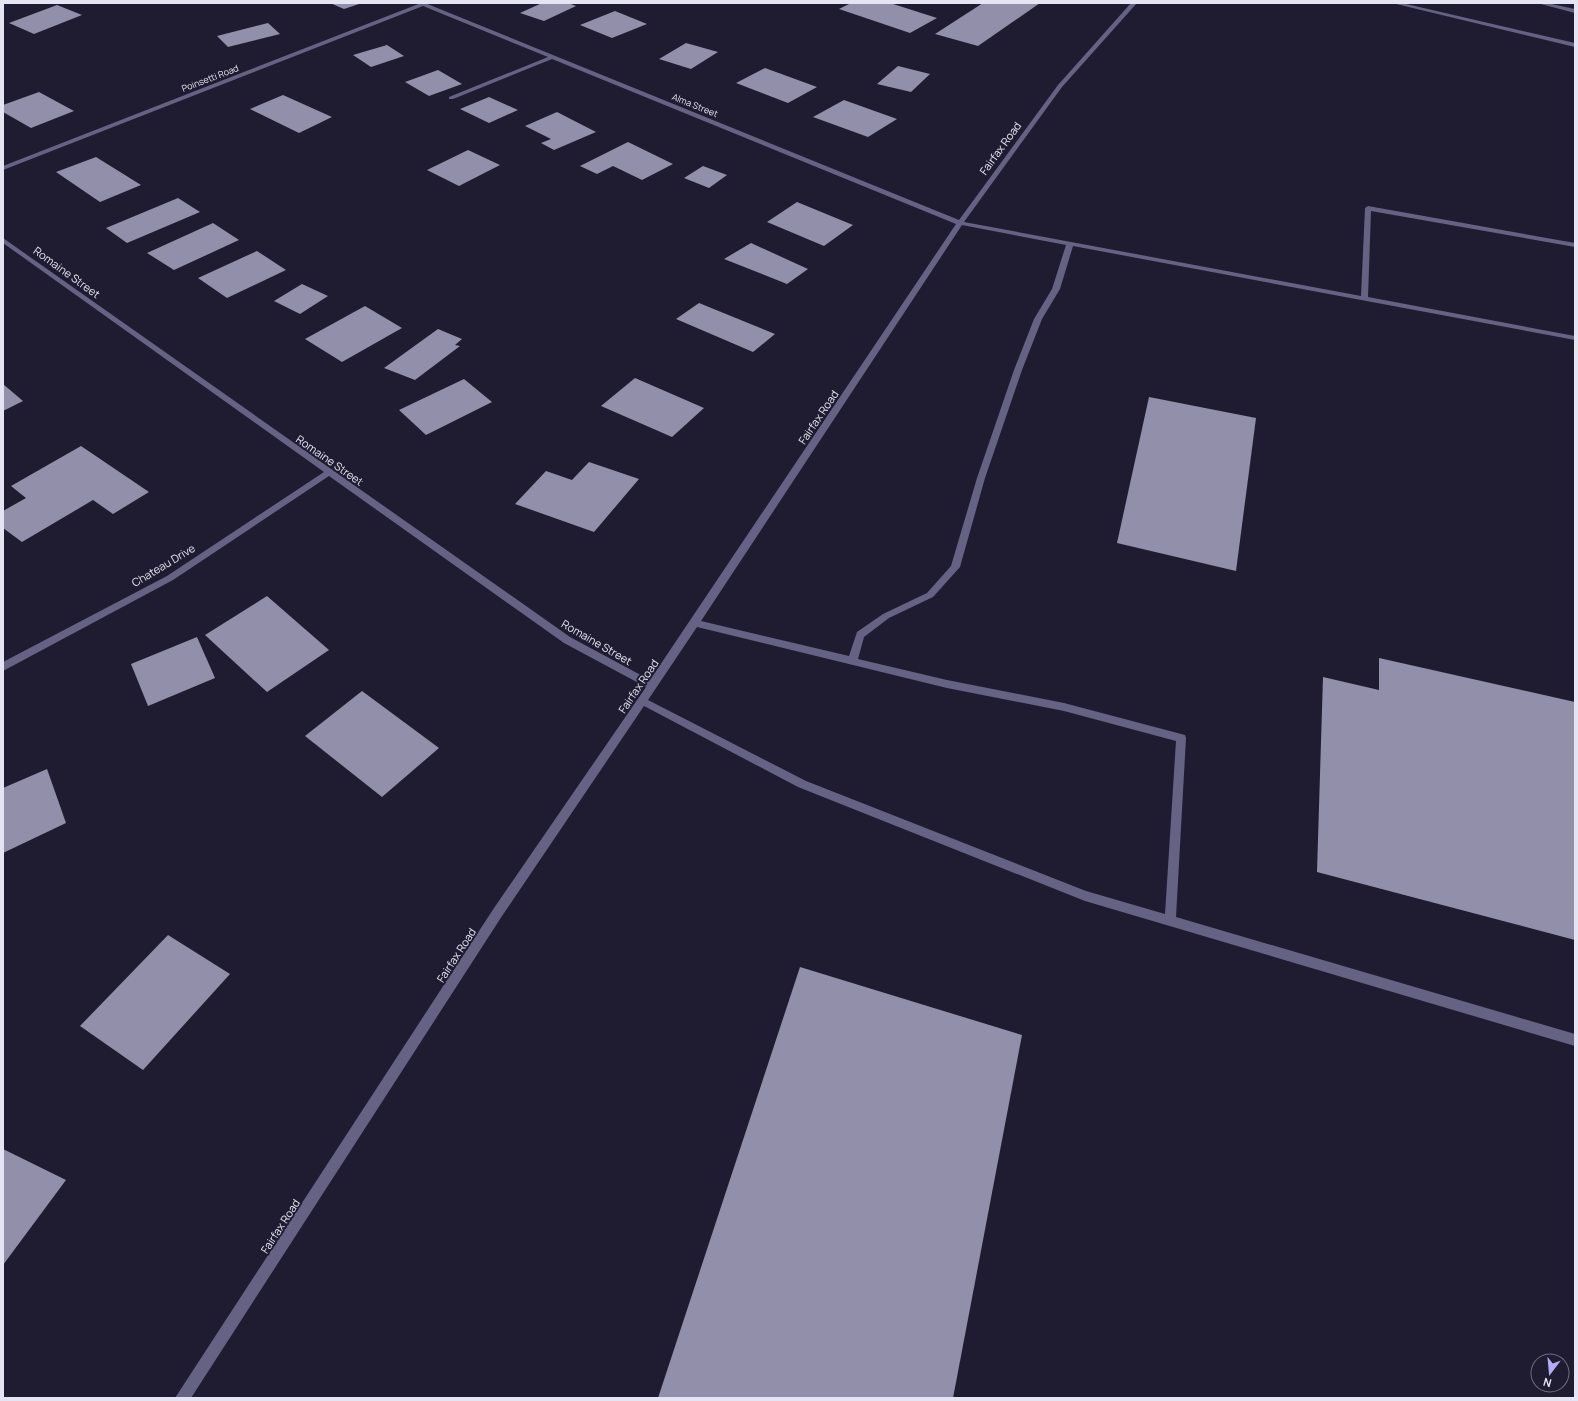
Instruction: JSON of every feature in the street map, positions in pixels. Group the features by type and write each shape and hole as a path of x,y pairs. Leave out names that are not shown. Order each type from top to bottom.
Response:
{"street":[{"name":"Fairfax Road","path":"182,1398 498,912 695,624 960,223 1060,86 1134,3"},
{"path":"1394,3 1575,45"},
{"path":"1540,3 1575,11"},
{"name":"Alma Street","path":"423,4 960,223 1575,338"},
{"name":"Poinsetti Road","path":"3,168 423,4"},
{"path":"451,98 552,57"},
{"path":"1364,298 1368,208 1575,245"},
{"name":"Romaine Street","path":"3,240 567,640 652,686"},
{"path":"852,661 860,635 886,616 930,595 955,567 981,478 1018,370 1038,318 1056,289 1070,244"},
{"name":"Chateau Drive","path":"3,667 170,578 329,472"},
{"path":"695,624 947,684 1064,707 1181,738 1170,921"},
{"path":"642,701 802,784 1086,896 1575,1040"}],"building":[{"path":"330,3 362,3 344,9"},
{"path":"542,3 568,3 576,6 544,21 520,13"},
{"path":"851,3 890,3 937,18 910,33 839,9"},
{"path":"983,3 1040,3 978,46 935,34"},
{"path":"57,5 82,15 34,34 9,23"},
{"path":"615,11 647,24 612,38 580,25"},
{"path":"268,23 280,34 228,47 217,36"},
{"path":"686,43 718,52 691,69 659,59"},
{"path":"387,45 404,56 371,67 353,55"},
{"path":"898,66 930,74 911,92 877,84"},
{"path":"765,68 817,87 788,103 736,83"},
{"path":"438,70 462,84 429,96 405,82"},
{"path":"39,92 74,111 31,128 3,112 3,105"},
{"path":"283,95 332,117 299,133 250,109"},
{"path":"489,97 518,110 489,123 460,109"},
{"path":"844,100 897,119 868,137 813,117"},
{"path":"557,112 596,132 554,150 541,143 551,139 525,126"},
{"path":"628,142 673,164 642,180 613,166 597,174 580,166"},
{"path":"468,150 500,165 459,186 427,170"},
{"path":"96,157 141,185 100,202 56,172"},
{"path":"703,166 727,175 709,188 684,178"},
{"path":"178,198 200,212 127,243 106,228"},
{"path":"797,202 853,225 824,246 767,222"},
{"path":"213,223 239,240 174,270 147,253"},
{"path":"751,243 808,269 787,284 724,259"},
{"path":"257,251 286,270 227,298 198,278"},
{"path":"302,284 328,296 300,314 274,301"},
{"path":"699,303 775,334 753,352 676,319"},
{"path":"365,306 402,328 342,362 305,339"},
{"path":"438,329 462,339 455,345 460,346 415,380 384,368"},
{"path":"635,378 704,408 672,437 601,406"},
{"path":"464,379 492,402 426,435 399,410"},
{"path":"3,384 23,401 3,411"},
{"path":"1149,397 1256,418 1236,571 1117,543"},
{"path":"81,446 149,492 113,514 93,500 22,542 3,528 3,511 26,498 11,486"},
{"path":"589,462 639,479 594,532 515,504 546,471 572,480"},
{"path":"267,596 329,650 267,692 205,635"},
{"path":"197,637 215,678 148,706 131,664"},
{"path":"1379,658 1575,702 1575,940 1317,872 1323,677 1379,690"},
{"path":"362,691 439,748 382,797 305,736"},
{"path":"47,769 66,823 3,853 3,788"},
{"path":"168,935 230,974 143,1070 80,1026"},
{"path":"800,967 1022,1035 953,1398 658,1398"},
{"path":"3,1149 66,1180 3,1265"}]}
